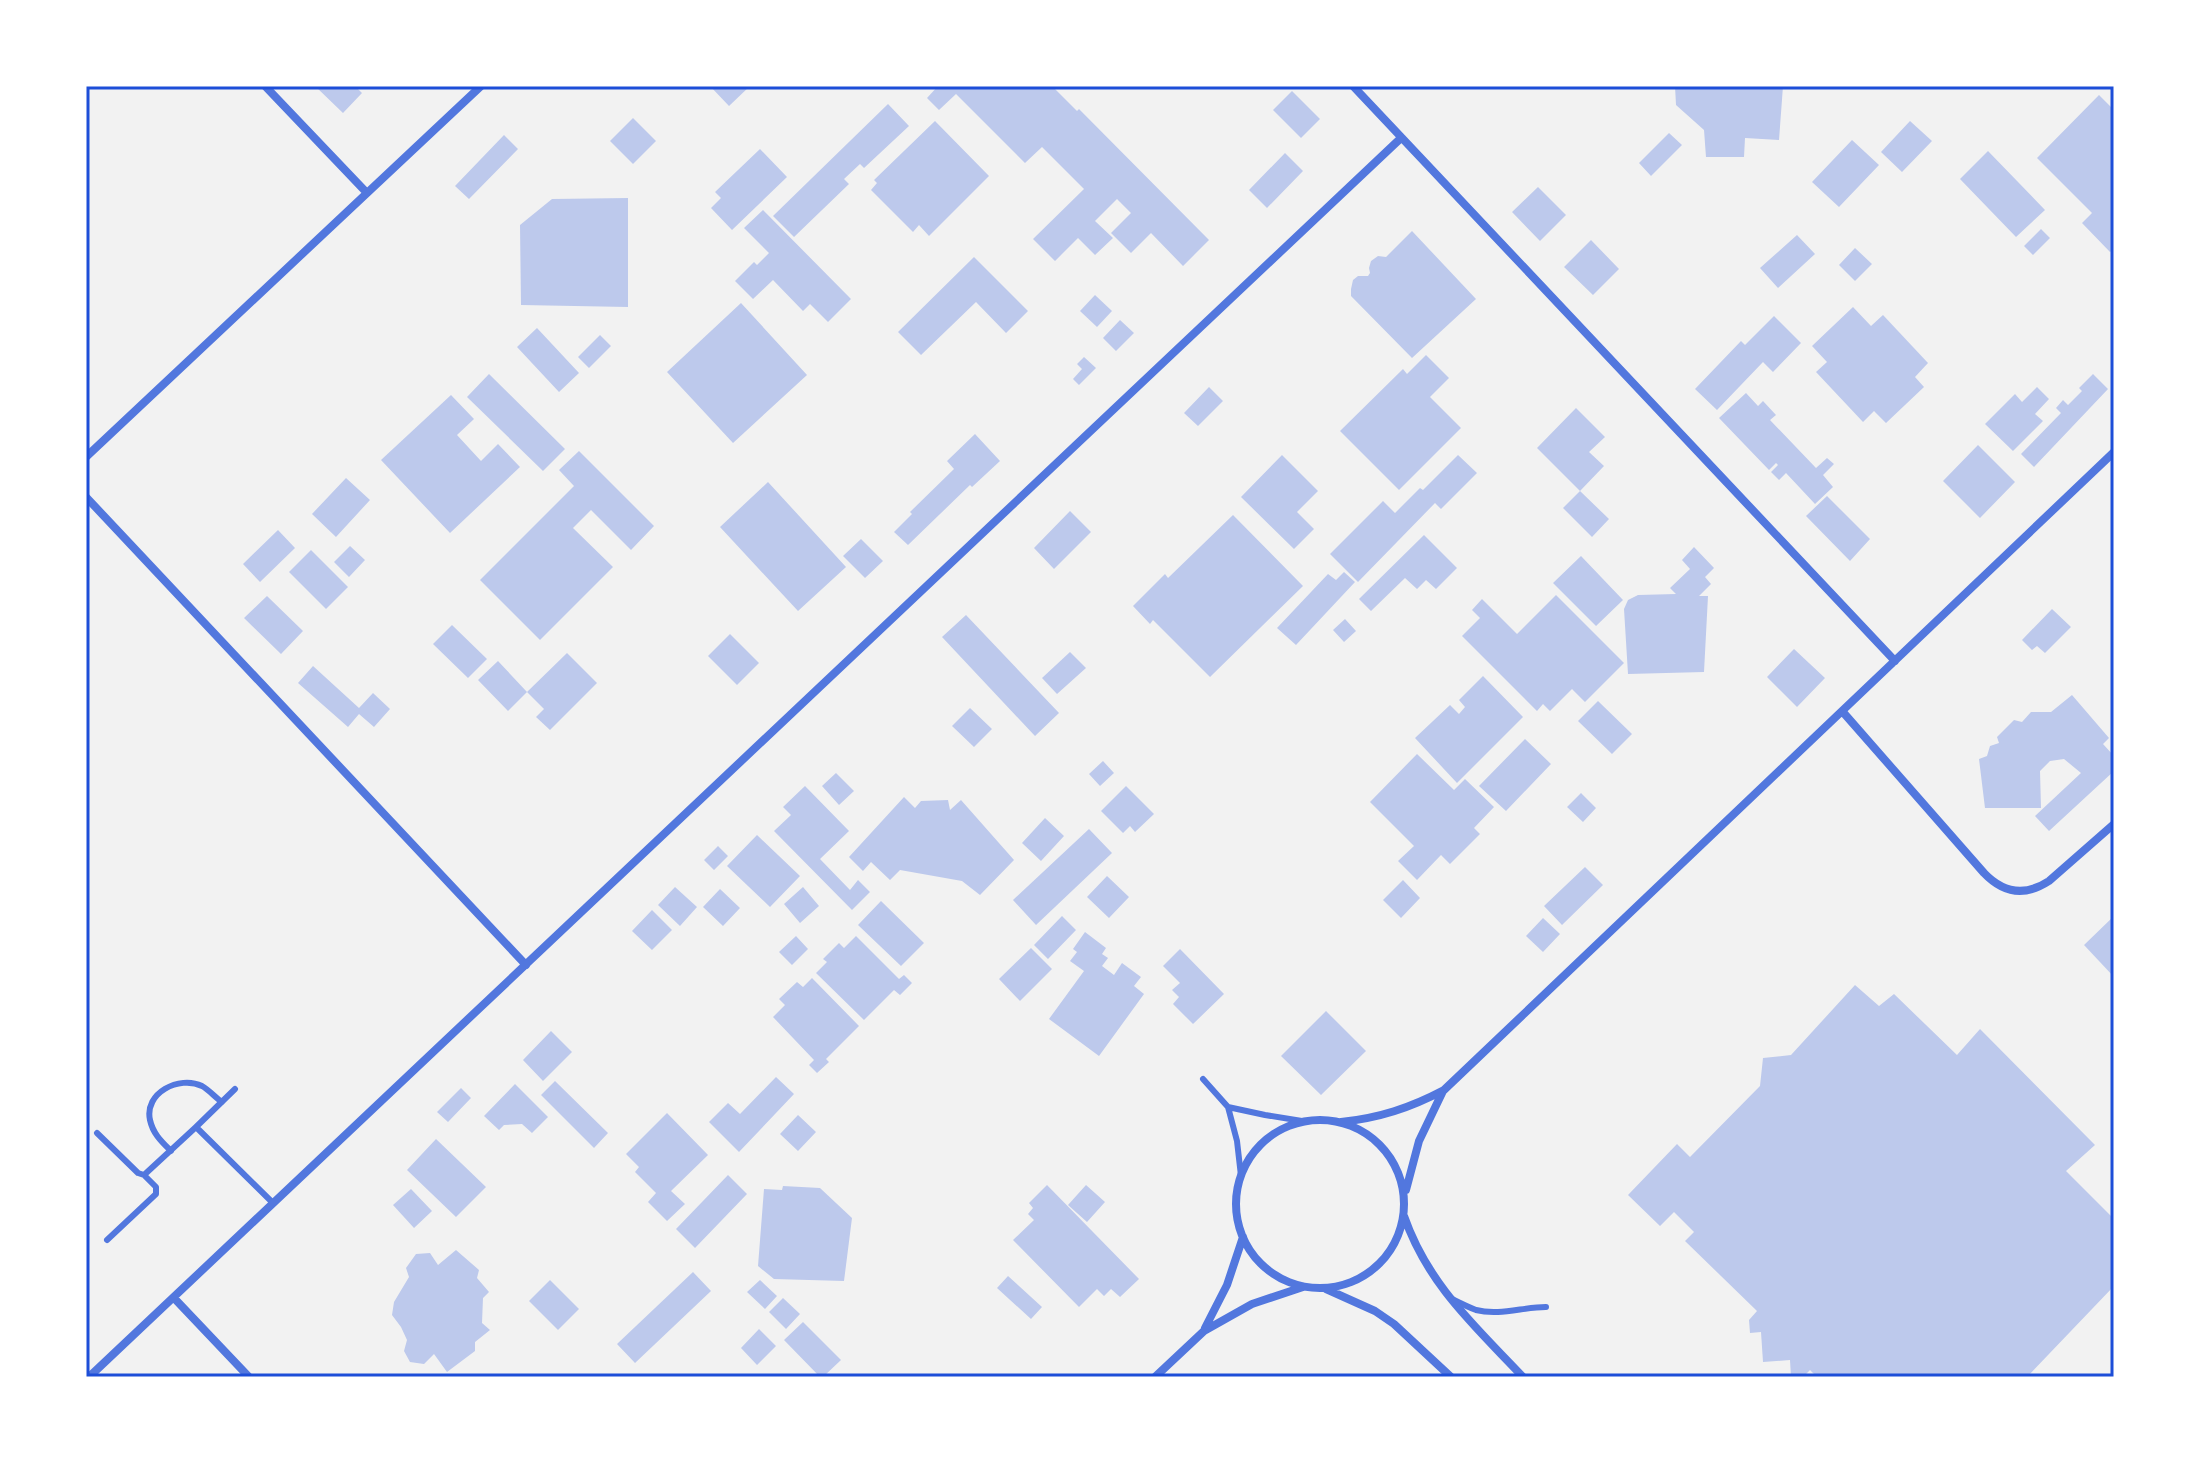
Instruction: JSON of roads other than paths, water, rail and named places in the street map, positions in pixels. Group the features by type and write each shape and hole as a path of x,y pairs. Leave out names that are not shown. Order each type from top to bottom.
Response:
{"street":[{"path":"265,86 367,193"},
{"path":"86,457 481,86"},
{"path":"1353,86 1895,661"},
{"path":"89,1377 1401,138"},
{"path":"1341,1122 1361,1130 1391,1157 1400,1176 1404,1216 1399,1235 1377,1266 1344,1285 1304,1287 1267,1270 1253,1255 1237,1217 1241,1176 1250,1158 1264,1142 1302,1121 1368,1119 1394,1113 1444,1090 2114,452"},
{"path":"86,497 526,965"},
{"path":"1842,711 1984,873 2003,888 2027,891 2039,887 2114,824"},
{"path":"1404,1196 1419,1141 1444,1090"},
{"path":"1404,1216 1421,1258 1447,1297 1523,1377"},
{"path":"1204,1331 1227,1285 1243,1237"},
{"path":"1155,1377 1204,1331 1252,1304 1304,1287"},
{"path":"1325,1288 1375,1311 1394,1324 1451,1377"},
{"path":"174,1298 249,1377"}],"lane":[{"path":"1203,1079 1228,1107 1237,1141 1241,1176"},
{"path":"171,1151 157,1137 149,1118 154,1098 179,1082 203,1087 222,1102"},
{"path":"144,1175 235,1089"},
{"path":"1228,1107 1302,1121"},
{"path":"196,1127 273,1203"},
{"path":"97,1133 156,1187 156,1194 107,1240"},
{"path":"1447,1297 1485,1311 1546,1307"}]}
